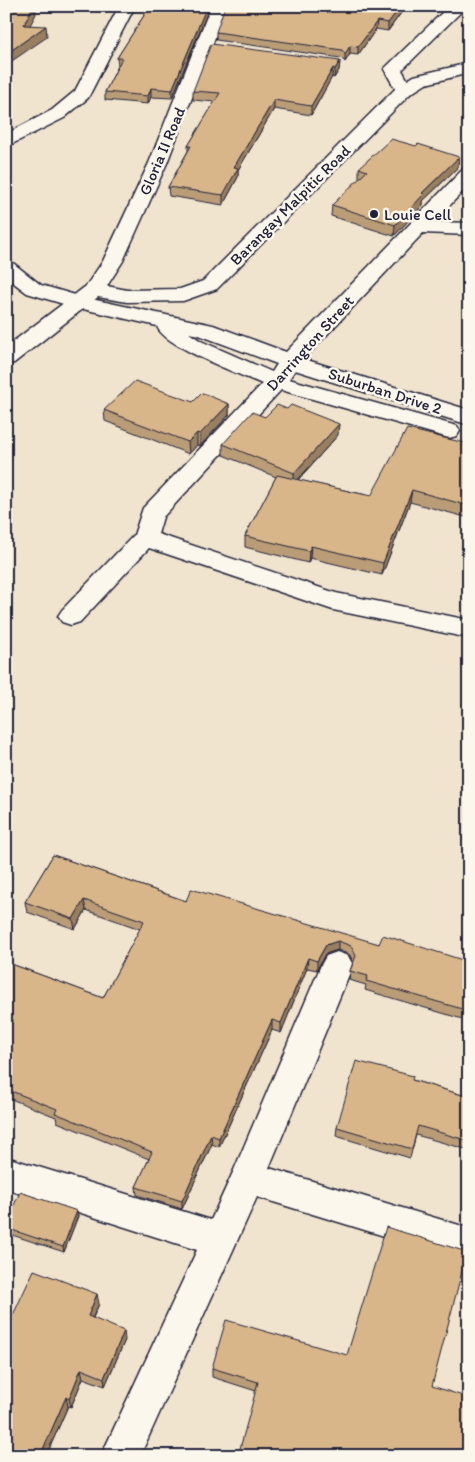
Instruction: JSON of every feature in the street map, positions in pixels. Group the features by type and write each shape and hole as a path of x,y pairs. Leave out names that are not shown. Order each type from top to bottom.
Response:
{"street":[{"path":"6,142 58,114 82,94 127,6"},
{"name":"Gloria II Road","path":"94,290 113,261 158,163 219,6"},
{"path":"404,90 393,69 459,6"},
{"path":"204,45 223,47"},
{"name":"Barangay Malpitic Road","path":"94,290 128,296 182,294 210,285 404,90 420,80 469,68"},
{"name":"Darrington Street","path":"145,538 152,514 276,382 290,361 469,174"},
{"path":"418,227 469,228"},
{"name":"Suburban Drive 2","path":"6,267 34,289 77,302 205,330 290,361 469,418"},
{"path":"6,358 94,290"},
{"name":"Suburban Drive 2","path":"158,320 193,346 276,382 469,436"},
{"path":"71,616 145,538 333,601 469,629"},
{"path":"120,1456 248,1178 336,965"},
{"path":"6,1173 220,1240"},
{"path":"248,1178 469,1245"}],"building":[{"path":"6,6 33,6 24,25 46,26 6,54"},
{"path":"150,6 207,6 172,90 151,88 148,96 105,92 122,58 117,58"},
{"path":"225,6 354,6 377,11 384,9 386,6 401,6 388,23 377,21 358,47 350,46 345,54 342,50 216,32"},
{"path":"211,44 340,61 335,69 333,68 311,106 274,100 234,167 238,168 223,195 168,187 191,146 188,146 220,93 193,91"},
{"path":"391,139 416,146 418,144 459,157 422,193 424,194 395,225 332,205 367,171 359,168"},
{"path":"135,381 193,402 202,393 229,404 200,434 197,433 188,442 104,410"},
{"path":"277,405 287,409 291,405 339,424 294,473 223,444 252,412 265,417"},
{"path":"407,429 469,444 469,506 412,490 383,563 311,546 309,551 245,536 277,475 371,496"},
{"path":"53,855 186,901 191,889 379,944 383,935 469,962 469,1011 366,981 368,976 350,971 356,956 351,946 338,941 326,945 317,961 308,958 281,1023 272,1020 219,1138 211,1135 182,1201 136,1187 152,1152 55,1113 57,1109 6,1089 6,962 103,998 144,921 84,900 73,919 25,902"},
{"path":"356,1061 413,1076 412,1080 469,1097 469,1141 418,1126 412,1149 337,1127"},
{"path":"20,1192 77,1211 63,1247 6,1228 6,1223"},
{"path":"386,1227 467,1252 432,1386 469,1398 469,1456 238,1456 258,1382 212,1368 226,1320 347,1355"},
{"path":"34,1270 97,1294 88,1316 124,1331 104,1378 81,1369 69,1399 66,1397 40,1456 6,1456 6,1330"}],"place":[{"name":"Louie Cell","path":"374,214"}]}
